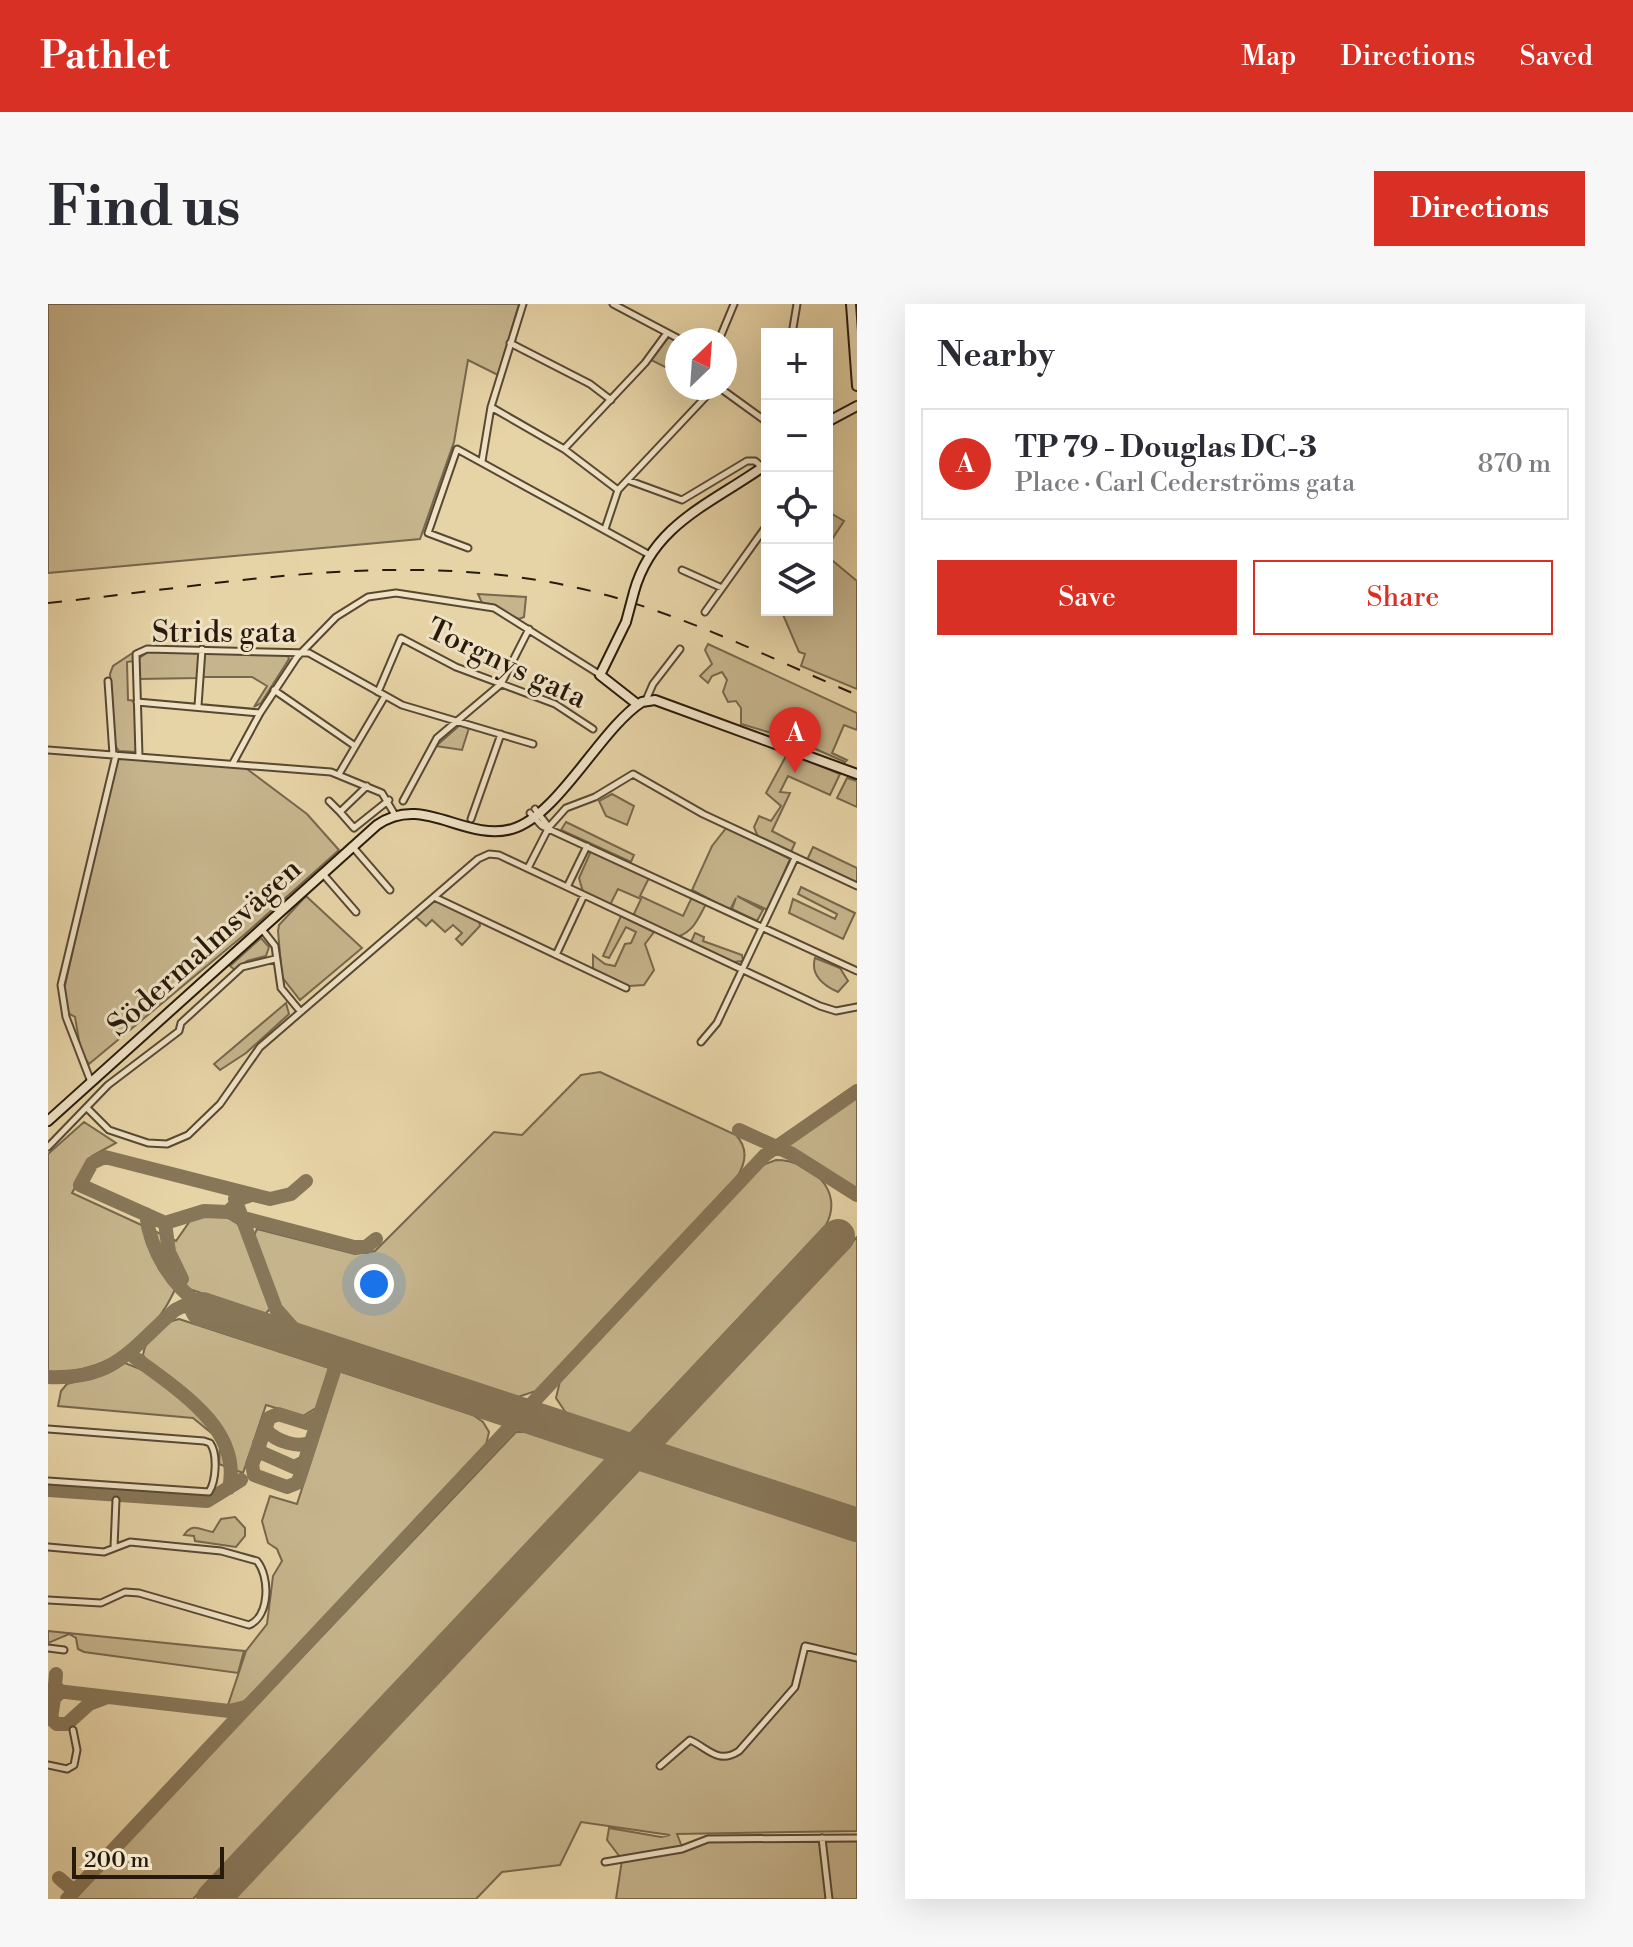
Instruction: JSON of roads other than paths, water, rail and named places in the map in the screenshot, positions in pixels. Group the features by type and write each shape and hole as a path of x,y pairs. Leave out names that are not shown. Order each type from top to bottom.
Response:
{"street":[{"path":"482,461 491,407 523,304"},
{"path":"613,304 665,332"},
{"path":"724,328 734,304"},
{"path":"793,328 797,304"},
{"path":"851,304 857,386"},
{"path":"564,449 611,400 665,335"},
{"path":"510,343 590,384 611,400"},
{"path":"605,529 618,490 630,481 703,400"},
{"path":"737,400 761,418"},
{"path":"833,419 857,406"},
{"path":"491,407 564,449 618,490"},
{"path":"468,548 428,533 457,449 648,554"},
{"path":"630,481 682,500 747,461 761,464"},
{"path":"600,675 626,622 648,554 671,529 761,469"},
{"path":"705,612 761,533"},
{"path":"682,570 722,588"},
{"path":"233,763 274,690 303,652 351,605 382,594 489,607 529,629 642,702 655,700 857,774"},
{"path":"403,801 434,742 501,684 529,629"},
{"name":"Torgnys gata","path":"378,692 401,638 456,667 555,704 593,729"},
{"name":"Strids gata","path":"137,702 136,654 147,649 303,652 318,657 385,696 533,744"},
{"path":"198,706 202,649"},
{"path":"48,750 233,763 339,775 367,786 389,800 395,815 427,813 475,830 502,831 534,813 566,782 642,702 680,649"},
{"path":"91,1082 66,1017 61,985 115,755 108,681"},
{"path":"274,690 355,746"},
{"path":"339,775 385,696"},
{"path":"139,756 137,702 260,713"},
{"path":"471,819 501,734"},
{"path":"528,868 549,827 570,806 595,797 633,774 703,814 857,886"},
{"path":"340,812 367,786"},
{"path":"329,801 354,828 389,800"},
{"path":"534,813 549,827 587,846 857,971"},
{"name":"Södermalmsvägen","path":"48,1121 260,927 352,846 395,815"},
{"path":"352,846 390,890"},
{"path":"567,887 587,846"},
{"path":"88,1109 103,1126 120,1135 155,1145 179,1140 205,1121 254,1052 486,854 499,855 528,868 828,1009 857,1007"},
{"path":"701,1042 717,1023 795,858"},
{"path":"322,873 356,912"},
{"path":"556,955 584,895"},
{"path":"434,897 626,988"},
{"path":"260,927 272,940 281,988 300,1011"},
{"path":"48,1147 108,1085 179,1031 181,1023 242,967 275,959"},
{"path":"48,1429 204,1441 210,1443 215,1452 213,1487 209,1492 48,1481"},
{"path":"114,1547 116,1500"},
{"path":"48,1547 104,1552 130,1542 251,1557 261,1565 265,1578 261,1616 253,1624 238,1624 185,1604 125,1592 101,1603 48,1600"},
{"path":"660,1766 690,1740 716,1756 739,1751 795,1687 805,1646 857,1658"},
{"path":"48,1648 64,1650"},
{"path":"48,1765 67,1769 74,1765 77,1750 73,1730"},
{"path":"822,1838 829,1899"},
{"path":"605,1862 682,1849 708,1839 857,1838"}],"railway":[{"path":"48,603 320,573 455,571 523,578 591,591 659,612 857,695"}],"place":[{"name":"TP 79 - Douglas DC-3","path":"795,773"}]}
